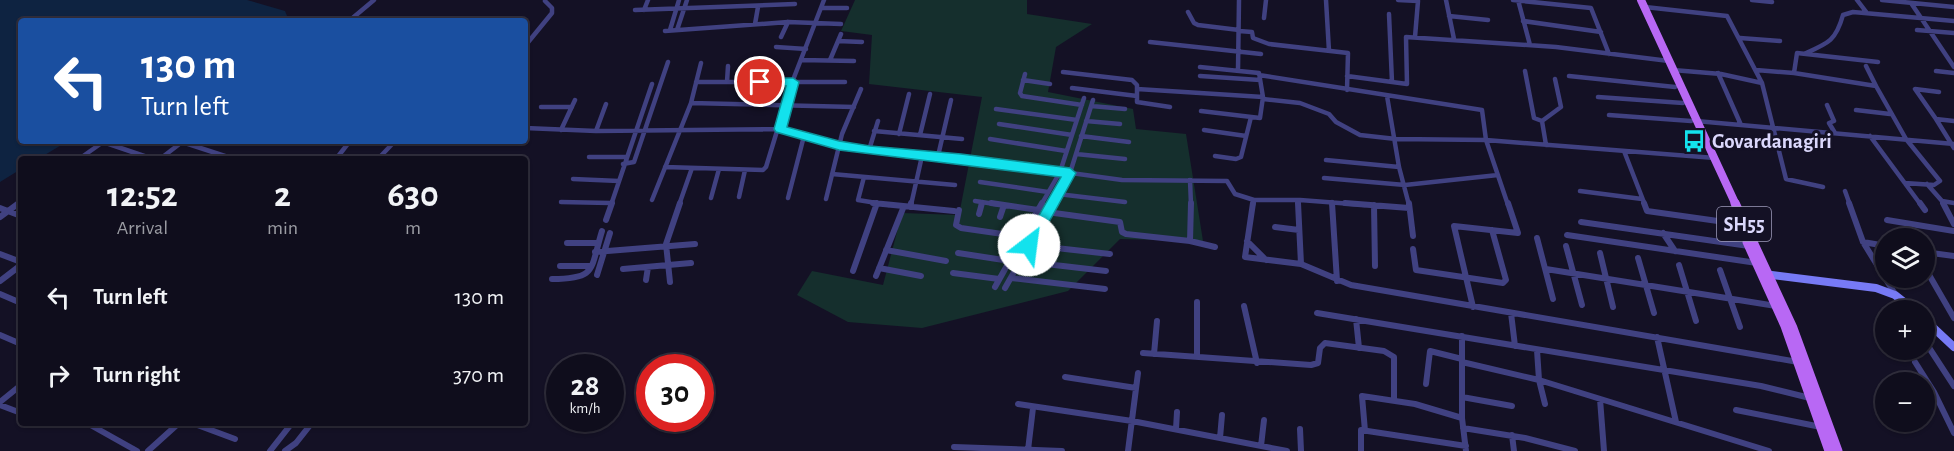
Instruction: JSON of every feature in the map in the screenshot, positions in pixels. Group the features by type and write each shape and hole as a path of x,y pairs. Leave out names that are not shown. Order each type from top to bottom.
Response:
{"main road":[{"name":"SH55","path":"1637,0 1669,64 1675,87 1694,121"},
{"name":"SH55","path":"1643,4 1765,274 1838,451"},
{"name":"SH55","path":"1712,158 1738,224 1756,263 1765,274 1776,306 1802,363 1810,398 1829,451"},
{"path":"1765,274 1876,288 1895,295 1900,300"},
{"path":"1935,329 1953,346"}],"street":[{"path":"353,18 374,0"},
{"path":"644,10 648,0"},
{"path":"679,0 667,31 788,22 841,24"},
{"path":"677,30 687,0"},
{"path":"665,167 763,170 766,167 793,82 824,0"},
{"path":"1238,70 1239,0"},
{"path":"1264,18 1266,0"},
{"path":"1326,0 1329,51"},
{"path":"1398,0 1418,1 1415,37"},
{"path":"1446,0 1454,39"},
{"path":"1530,45 1516,0 1553,2 1591,8 1609,54"},
{"path":"1752,0 1772,2"},
{"path":"1857,0 1867,13"},
{"path":"1882,0 1954,7"},
{"path":"528,42 552,13 552,8 545,1"},
{"path":"1911,3 1954,67"},
{"path":"635,10 758,8 795,4"},
{"path":"1643,4 1722,14 1729,18 1762,83 1786,179 1823,187"},
{"path":"755,24 758,8"},
{"path":"821,8 847,8"},
{"path":"1188,12 1194,23 1198,25 1252,32 1253,38 1269,44 1348,53 1347,90"},
{"path":"1794,73 1796,55 1825,47 1838,34 1843,15 1867,13 1954,21"},
{"path":"1389,14 1392,82"},
{"path":"1449,16 1488,20"},
{"path":"1523,21 1601,33"},
{"path":"781,37 788,22"},
{"path":"1917,30 1954,33"},
{"path":"831,60 842,34"},
{"path":"1347,76 1407,84 1406,37 1415,37 1530,45 1609,54 1762,83"},
{"path":"1740,38 1780,41"},
{"path":"838,41 862,42"},
{"path":"1150,42 1261,54"},
{"path":"776,47 806,49"},
{"path":"1806,53 1878,62"},
{"path":"801,60 854,61"},
{"path":"623,164 634,162 668,62"},
{"path":"652,200 691,104 700,63"},
{"path":"727,82 728,66"},
{"path":"1866,66 1906,140 1940,181 1934,185 1905,183"},
{"path":"1200,67 1259,73 1263,98 1260,118 1201,111"},
{"path":"1756,70 1794,73 1876,86"},
{"path":"1525,71 1534,118 1542,121"},
{"path":"1935,71 1954,73"},
{"path":"1063,72 1132,80 1137,85 1139,103 1170,107"},
{"path":"1718,73 1741,125"},
{"path":"1200,76 1259,78 1481,110 1486,140 1518,233 1454,226 1473,307"},
{"path":"1569,76 1675,87"},
{"path":"1050,84 1024,77 1020,93 1022,96 1082,105"},
{"path":"1542,121 1561,106 1555,79"},
{"path":"696,82 845,82"},
{"path":"606,220 623,164 652,84"},
{"path":"1072,88 1137,96"},
{"path":"826,199 839,146 861,89"},
{"path":"1137,89 1263,98 1300,103 1329,114 1336,122 1360,135 1396,140 1486,140 1712,158"},
{"path":"1939,92 1915,89 1953,145"},
{"path":"899,134 909,94"},
{"path":"920,135 930,94"},
{"path":"1387,96 1413,236"},
{"path":"1598,97 1683,103"},
{"path":"995,287 1060,172 1084,98"},
{"path":"561,130 575,100"},
{"path":"938,156 951,100"},
{"path":"1005,288 1070,173 1092,103 1125,110"},
{"path":"596,130 606,104"},
{"path":"691,104 854,107"},
{"path":"1827,105 1834,121 1829,123 1835,133"},
{"path":"541,107 572,107"},
{"path":"996,108 1077,120"},
{"path":"1856,110 1890,114"},
{"path":"1609,115 1953,145"},
{"path":"1215,156 1239,159 1251,117"},
{"path":"1936,119 1954,121"},
{"path":"870,150 878,121"},
{"path":"1086,121 1120,124"},
{"path":"1542,121 1546,145"},
{"path":"999,124 1072,135"},
{"path":"528,128 779,130 839,146 938,156 1130,181 1227,181 1234,194 1254,200 1298,200 1409,208"},
{"path":"1204,130 1246,136"},
{"path":"874,131 962,139"},
{"path":"788,198 804,136"},
{"path":"1081,136 1129,142"},
{"path":"1870,136 1924,210"},
{"path":"990,140 1066,151"},
{"path":"84,156 100,144"},
{"path":"109,144 144,156"},
{"path":"164,156 179,144"},
{"path":"187,144 225,156"},
{"path":"338,156 348,144"},
{"path":"381,156 392,144"},
{"path":"1624,151 1647,211 1738,224"},
{"path":"1076,154 1125,159"},
{"path":"876,276 907,206 922,156"},
{"path":"589,157 626,157"},
{"path":"1326,160 1399,167"},
{"path":"670,282 666,247 692,168"},
{"path":"711,198 719,169"},
{"path":"739,197 745,170"},
{"path":"832,174 956,185"},
{"path":"1324,178 1405,185 1498,175"},
{"path":"864,177 858,200 956,210 958,227 1023,237"},
{"path":"573,179 619,181"},
{"path":"1190,180 1187,195 1192,229 1190,242"},
{"path":"980,182 1048,192"},
{"path":"1927,184 1942,201 1954,224"},
{"path":"1580,190 1642,199"},
{"path":"1845,191 1863,242 1895,295"},
{"path":"1058,194 1125,202"},
{"path":"1254,200 1245,256 1300,264 1337,281 1473,307 1802,363"},
{"path":"1298,200 1300,264"},
{"path":"975,201 1040,207 1052,205"},
{"path":"1942,201 1954,203"},
{"path":"561,202 610,203"},
{"path":"979,214 982,202"},
{"path":"1332,202 1337,281"},
{"path":"853,271 877,203"},
{"path":"0,217 18,204"},
{"path":"1000,217 1004,205"},
{"path":"1374,205 1375,266"},
{"path":"0,208 18,215"},
{"path":"1047,212 1119,222 1122,232 1126,234 1215,247"},
{"path":"1887,220 1954,231"},
{"path":"1581,222 1749,246"},
{"path":"1275,227 1299,230"},
{"path":"1413,249 1416,270 1499,284 1506,282 1491,230"},
{"path":"552,279 579,279 589,272 602,231"},
{"path":"597,276 610,233"},
{"path":"1663,233 1676,251"},
{"path":"1567,235 1756,263"},
{"path":"1538,238 1553,299"},
{"path":"1247,241 1267,261"},
{"path":"1863,242 1875,244"},
{"path":"567,243 598,243"},
{"path":"595,252 695,244"},
{"path":"1029,245 1110,254"},
{"path":"1566,246 1581,304"},
{"path":"886,250 946,261"},
{"path":"1600,253 1613,307"},
{"path":"1935,253 1954,256"},
{"path":"0,254 18,263"},
{"path":"958,254 1010,261"},
{"path":"1638,258 1654,313"},
{"path":"1020,261 1107,272"},
{"path":"623,269 691,263"},
{"path":"1679,265 1696,321"},
{"path":"0,281 18,266"},
{"path":"560,266 591,266"},
{"path":"646,280 648,267"},
{"path":"879,268 921,276"},
{"path":"1546,270 1776,306"},
{"path":"1720,270 1740,327"},
{"path":"953,273 999,279"},
{"path":"1011,278 1105,289"},
{"path":"1935,283 1952,310 1954,318"},
{"path":"0,294 18,302"},
{"path":"1197,302 1197,357"},
{"path":"1244,306 1257,363"},
{"path":"1317,313 1665,370 1810,398"},
{"path":"1511,313 1515,346"},
{"path":"1356,319 1359,348"},
{"path":"1154,354 1157,321"},
{"path":"0,335 18,343"},
{"path":"1361,451 1361,430 1466,448 1462,418 1462,336"},
{"path":"1658,337 1676,422"},
{"path":"1143,353 1257,363 1316,364 1319,361 1319,351 1325,344 1384,351 1394,357 1394,398"},
{"path":"1537,350 1539,380 1545,404"},
{"path":"1426,384 1430,351 1539,380 1769,451"},
{"path":"1935,357 1954,386"},
{"path":"1915,362 1934,392 1954,433"},
{"path":"1128,451 1138,373"},
{"path":"1065,377 1136,388"},
{"path":"18,388 0,404 18,411"},
{"path":"1365,431 1362,396 1394,398 1435,408 1462,418"},
{"path":"1462,397 1512,406"},
{"path":"1599,399 1604,451"},
{"path":"1018,405 1132,421 1287,451"},
{"path":"1028,450 1033,408"},
{"path":"1737,410 1821,427"},
{"path":"1176,429 1178,412"},
{"path":"1220,438 1222,415"},
{"path":"1261,446 1264,420"},
{"path":"92,426 137,451"},
{"path":"148,451 176,426"},
{"path":"200,426 235,439"},
{"path":"270,451 290,426"},
{"path":"285,451 296,443 309,426"},
{"path":"1463,428 1512,435 1575,451"},
{"path":"1300,429 1301,451"},
{"path":"1512,435 1516,450"},
{"path":"954,447 1062,451"}],"green space":[{"path":"855,0 1027,0 1027,14 1092,24 1056,47 1048,92 1133,109 1136,129 1186,134 1203,241 1120,239 1068,291 922,328 848,322 797,295 812,271 883,285 902,213 959,215 982,97 869,84 872,35 841,31"}],"water":[{"path":"0,0 247,0 285,11 288,18 18,18 18,144 63,144 43,156 18,156 18,171 0,182"}],"place":[{"name":"Govardanagiri","path":"1694,141"}],"route":[{"path":"760,82 793,82 781,129 839,146 922,156 961,158 1070,173 1029,245"}]}
